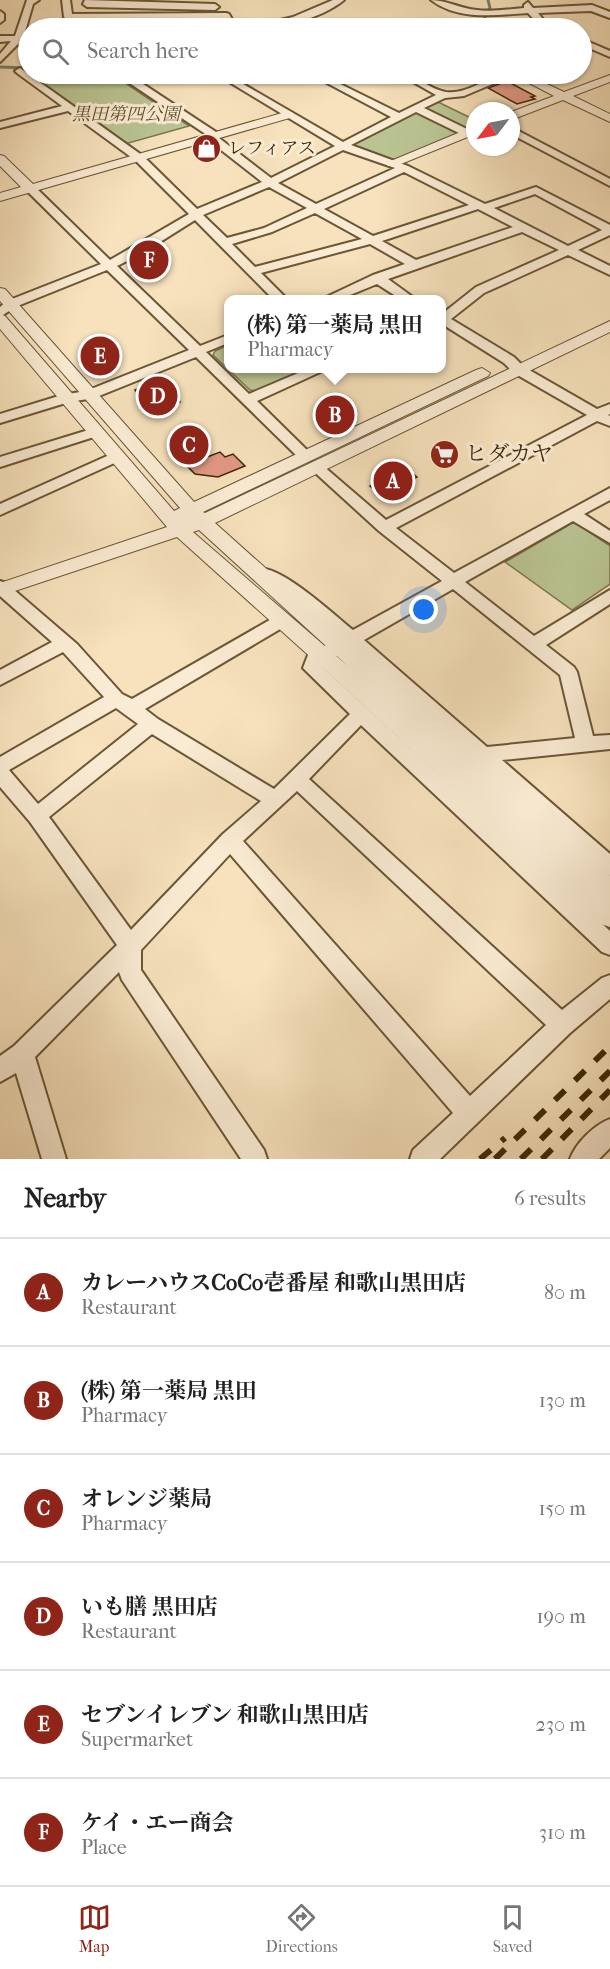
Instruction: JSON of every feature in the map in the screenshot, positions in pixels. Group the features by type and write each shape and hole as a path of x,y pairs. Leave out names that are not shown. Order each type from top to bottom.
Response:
{"street":[{"path":"27,18 29,2 35,0"},
{"path":"66,0 68,17 226,16 219,0 212,0"},
{"path":"89,0 87,4 131,2 222,7"},
{"path":"297,18 340,0"},
{"path":"435,0 465,12 488,17 529,11 592,8 610,15"},
{"path":"480,0 488,17"},
{"path":"538,0 526,7 538,18"},
{"path":"0,14 0,20"},
{"path":"0,39 18,38"},
{"path":"18,44 0,61 18,68"},
{"path":"592,46 610,54"},
{"path":"520,113 610,78"},
{"path":"40,84 68,108 139,158 277,295"},
{"path":"137,84 213,137 270,183 317,207 415,264"},
{"path":"237,84 343,146 398,166 610,271"},
{"path":"334,84 399,117"},
{"path":"425,84 443,95"},
{"path":"3,307 109,265 137,251 196,214 270,183 443,95 461,94 484,84"},
{"path":"544,84 610,109"},
{"path":"554,84 610,118"},
{"path":"0,125 68,108"},
{"path":"416,108 466,130"},
{"path":"0,197 289,115"},
{"path":"226,242 268,230 466,134"},
{"path":"520,135 610,183"},
{"path":"0,159 311,462 385,527 568,672 586,744"},
{"path":"253,271 375,240 536,190 610,230"},
{"path":"338,295 415,264 522,228"},
{"path":"446,316 480,290 610,230"},
{"path":"377,278 403,295"},
{"path":"3,307 89,395 196,516 337,647 481,755 610,867"},
{"path":"3,307 67,398 176,525 281,621 337,647 350,669 610,916"},
{"path":"1,590 104,555 196,516 514,365 610,312"},
{"path":"446,322 514,365 606,415"},
{"path":"514,365 610,326"},
{"path":"0,419 67,398 89,395 224,341"},
{"path":"247,400 313,373"},
{"path":"385,527 606,415"},
{"path":"0,462 95,432"},
{"path":"0,510 116,457"},
{"path":"610,493 314,660 312,668 610,945"},
{"path":"573,514 610,538"},
{"path":"1,590 64,644 116,699 132,708 151,724 276,800"},
{"path":"532,645 610,596"},
{"path":"132,708 281,621"},
{"path":"0,678 64,644"},
{"path":"350,669 610,891"},
{"path":"0,766 116,699"},
{"path":"0,1070 22,1054 130,946 230,840 276,800 360,715"},
{"path":"37,816 151,724"},
{"path":"481,755 610,742"},
{"path":"0,773 37,816 130,946 130,972 255,1159"},
{"path":"297,779 561,1025"},
{"path":"230,840 470,1114"},
{"path":"422,1159 561,1025 610,986"},
{"path":"22,1054 54,1159"},
{"path":"582,1159 610,1131"}],"green space":[{"name":"黒田第四公園","path":"43,84 126,84 189,126 125,144"},
{"path":"436,101 466,116 466,131 393,161 351,146"},
{"path":"224,347 224,365 213,355 215,351"},
{"path":"232,373 300,373 255,391 250,390"},
{"path":"574,522 610,546 610,584 572,610 505,562"}],"building":[{"path":"499,84 513,84 535,96 531,97 535,99 520,103 488,88"},
{"path":"160,381 180,402 154,410 135,390"},
{"path":"220,452 225,457 233,454 245,466 218,477 195,474 186,465"},
{"path":"405,467 417,477 382,495 370,486"}],"waterway":[{"path":"485,18 490,8 488,0"},
{"path":"0,67 18,68"}],"railway":[{"path":"495,1159 610,1046"},
{"path":"521,1159 610,1071"},
{"path":"542,1159 610,1090"},
{"path":"480,1159 505,1138"}],"place":[{"name":"レフィアス","path":"207,148"},
{"name":"ケイ・エー商会","path":"149,260"},
{"name":"セブンイレブン 和歌山黒田店","path":"100,356"},
{"name":"いも膳 黒田店","path":"158,396"},
{"name":"(株) 第一薬局 黒田","path":"335,415"},
{"name":"オレンジ薬局","path":"189,445"},
{"name":"ヒダカヤ","path":"444,454"},
{"name":"カレーハウスCoCo壱番屋 和歌山黒田店","path":"393,481"}]}
